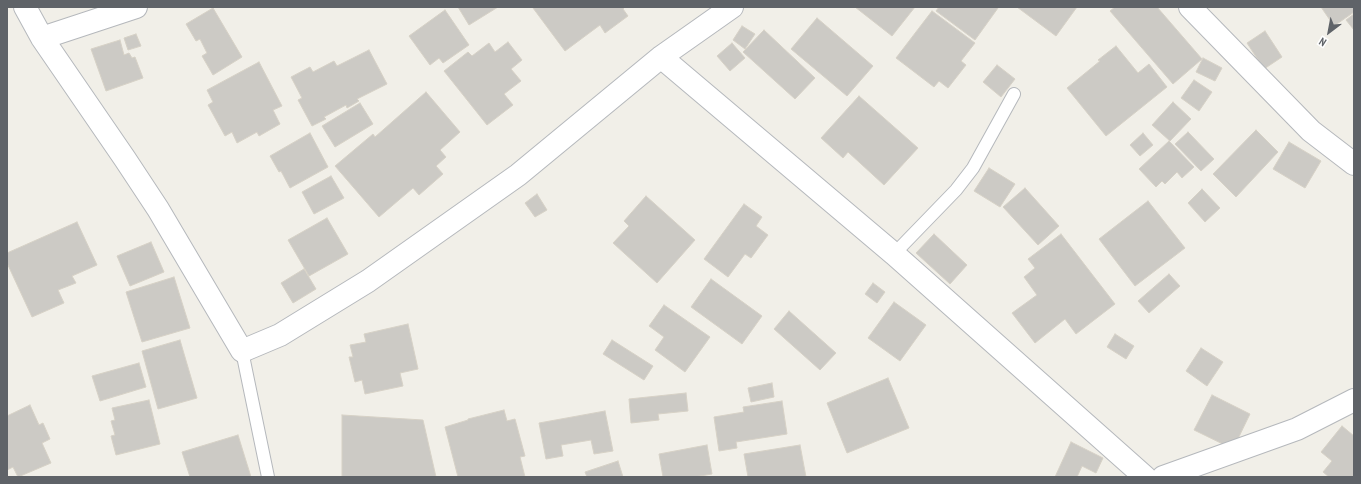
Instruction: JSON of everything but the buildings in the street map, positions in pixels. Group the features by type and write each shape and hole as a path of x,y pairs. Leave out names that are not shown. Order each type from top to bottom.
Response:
{"street":[{"path":"25,7 42,38 126,159 158,209 242,351 280,335 368,281 518,175 661,57 732,7"},
{"path":"42,38 136,7"},
{"path":"1190,7 1311,130 1354,164"},
{"path":"661,57 894,254 1145,477"},
{"path":"1164,477 1297,429 1354,400"}],"lane":[{"path":"894,254 956,190 973,168 1014,94"},
{"path":"242,351 268,477"}]}
